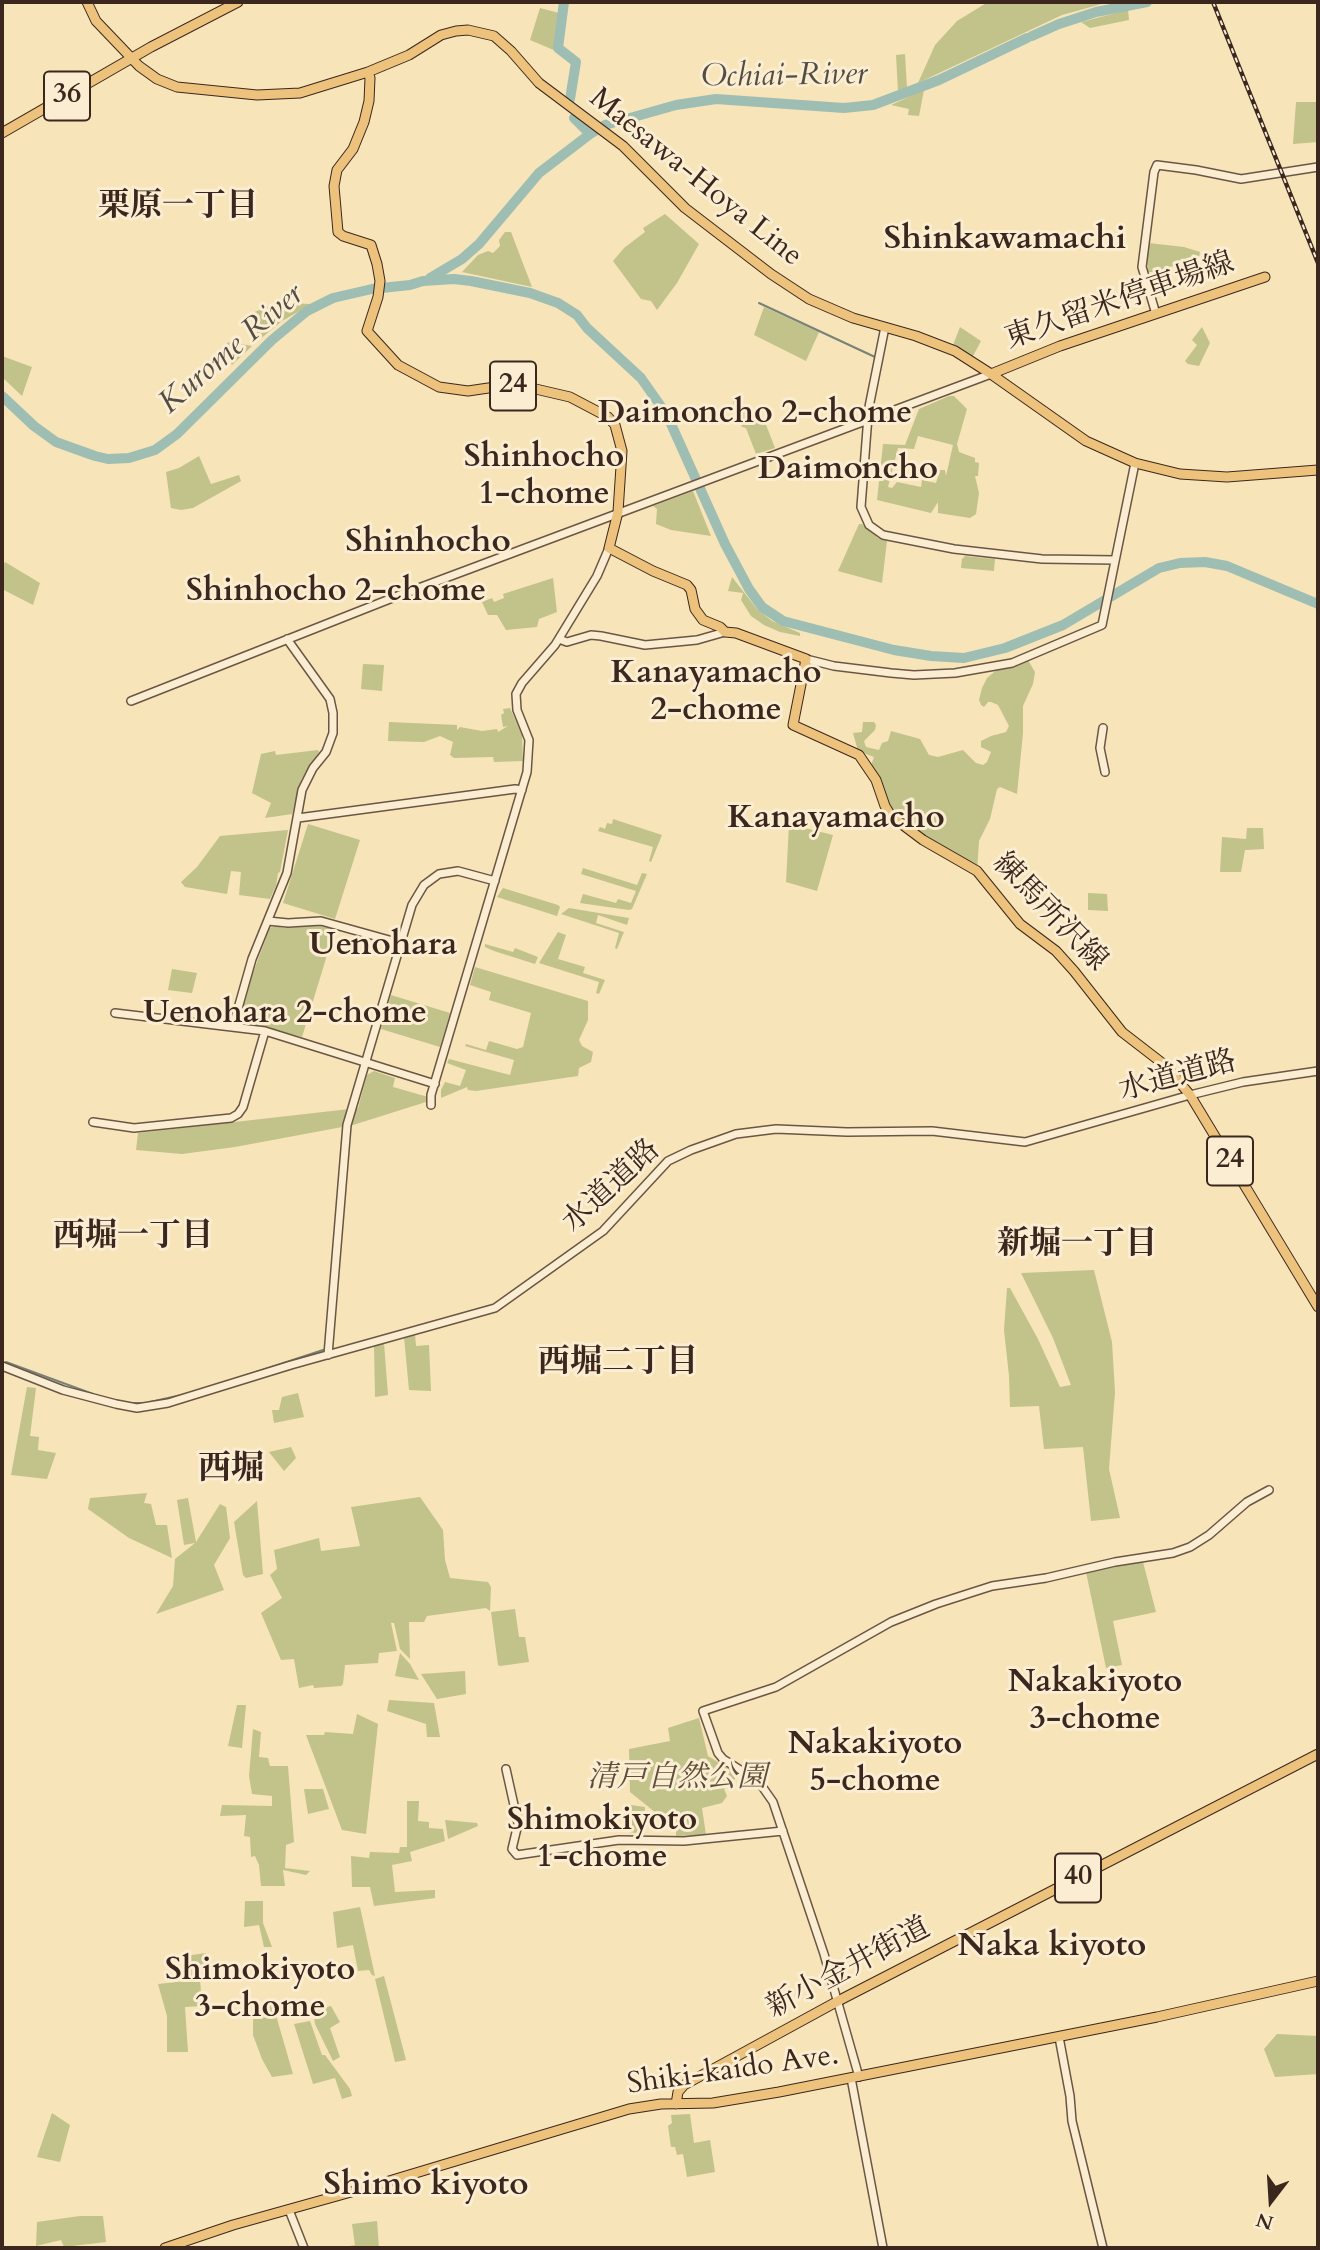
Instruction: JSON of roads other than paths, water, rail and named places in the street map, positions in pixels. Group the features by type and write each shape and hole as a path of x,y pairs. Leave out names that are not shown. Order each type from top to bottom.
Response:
{"main road":[{"name":"Maesawa-Hoya Line","path":"87,2 96,21 153,76 177,87 257,95 300,93 368,72 409,55 441,35 468,30 484,33 499,40 539,83 607,133 673,198 791,289 831,309 947,348 991,374 1086,441 1135,463 1180,474 1217,477 1318,470"},
{"path":"132,58 239,2"},
{"name":"36","path":"2,133 132,58"},
{"name":"24","path":"368,72 369,101 365,122 353,149 337,170 334,186 338,232 372,245 380,281 367,331 390,358 438,387 449,390 502,386 531,388 570,397 608,417 615,425 622,446 618,512 610,548"},
{"name":"東久留米停車場線","path":"991,374 1053,349 1265,277"},
{"path":"610,548 653,571 687,585 697,614 703,620 725,632 736,633 806,659"},
{"name":"練馬所沢線","path":"806,659 793,725 859,755 876,780 891,816 923,840 977,871 1020,924 1056,951 1122,1032 1154,1055 1190,1095 1318,1307"},
{"name":"新小金井街道","path":"676,2104 678,2092 684,2085 838,2001 1318,1755"},
{"name":"Shiki-kaido Ave.","path":"165,2248 233,2225 629,2109 723,2102 1059,2036 1318,1981"}],"street":[{"path":"1156,314 1142,267 1157,165 1241,180 1318,167"},
{"path":"885,327 868,420 861,506 869,525 880,534 954,549 1042,559 1115,560"},
{"path":"131,701 618,512 991,374"},
{"path":"806,659 834,666 914,675 955,673 1000,667 1031,657 1102,625 1135,463"},
{"path":"431,1105 527,772 529,740 517,710 516,694 559,639 597,576 610,548"},
{"path":"559,639 567,642 591,635 645,645 691,641 725,632"},
{"path":"233,1026 245,978 287,873 299,804 307,779 330,744 333,713 324,688 287,639"},
{"path":"1103,727 1100,748 1105,772"},
{"path":"298,818 522,790"},
{"path":"328,1355 346,1132 414,900 424,885 439,874 457,871 495,881"},
{"path":"268,921 321,921 400,943"},
{"path":"116,1013 265,1031 435,1084"},
{"path":"93,1122 134,1128 232,1118 243,1107 265,1031"},
{"name":"水道道路","path":"2,1366 98,1400 124,1406 150,1407 501,1305 603,1231 668,1161 736,1134 776,1129 933,1131 1025,1142 1190,1095 1252,1081 1318,1071"},
{"path":"883,2248 855,2077 838,2001 820,1940 773,1802 763,1786 718,1753 710,1737 703,1710 776,1687 891,1622 936,1604 992,1586 1173,1553 1190,1547 1209,1535 1247,1502 1269,1490"},
{"path":"506,1769 516,1807 518,1824 512,1849 517,1855 620,1840 684,1841 783,1831"},
{"path":"1059,2036 1072,2121 1103,2248"},
{"path":"289,2210 304,2248"}],"waterway":[{"path":"564,2 558,48 576,62 570,99"},
{"name":"Ochiai-River","path":"1032,36 1096,12 1147,2"},
{"name":"Ochiai-River","path":"430,278 462,259 479,244 539,173 605,125 676,105 716,99 844,108 873,105 939,80 1027,38"},
{"path":"574,118 590,134"},
{"name":"Kurome River","path":"2,396 56,442 108,459 129,458 155,450 177,434 272,340 307,311 333,298 372,289 423,281 471,281 530,293 558,303 577,315 587,328 641,378 667,415 725,544 749,589 762,607 783,621 894,650 964,658 1005,648 1063,625 1159,568 1180,563 1205,562 1227,566 1318,604"},
{"path":"759,303 875,357"},
{"path":"238,1378 323,1350"},
{"path":"6,1362 93,1394"},
{"path":"150,1402 186,1394"},
{"path":"126,1403 145,1403"}],"railway":[{"path":"1213,2 1318,263"}],"district":[{"name":"栗原一丁目","path":"178,208"},
{"name":"Shinkawamachi","path":"1005,240"},
{"name":"Daimoncho 2-chome","path":"755,415"},
{"name":"Daimoncho","path":"848,470"},
{"name":"Shinhocho 1-chome","path":"544,478"},
{"name":"Shinhocho","path":"428,543"},
{"name":"Shinhocho 2-chome","path":"336,593"},
{"name":"Kanayamacho 2-chome","path":"716,694"},
{"name":"Kanayamacho","path":"836,819"},
{"name":"Uenohara","path":"383,946"},
{"name":"Uenohara 2-chome","path":"285,1015"},
{"name":"西堀一丁目","path":"133,1238"},
{"name":"新堀一丁目","path":"1077,1246"},
{"name":"西堀二丁目","path":"618,1364"},
{"name":"西堀","path":"231,1470"},
{"name":"Nakakiyoto 3-chome","path":"1095,1702"},
{"name":"Nakakiyoto 5-chome","path":"875,1764"},
{"name":"Shimokiyoto 1-chome","path":"602,1840"},
{"name":"Naka kiyoto","path":"1052,1947"},
{"name":"Shimokiyoto 3-chome","path":"260,1990"},
{"name":"Shimo kiyoto","path":"426,2186"}],"park label":[{"name":"清戸自然公園","path":"677,1779"}]}
